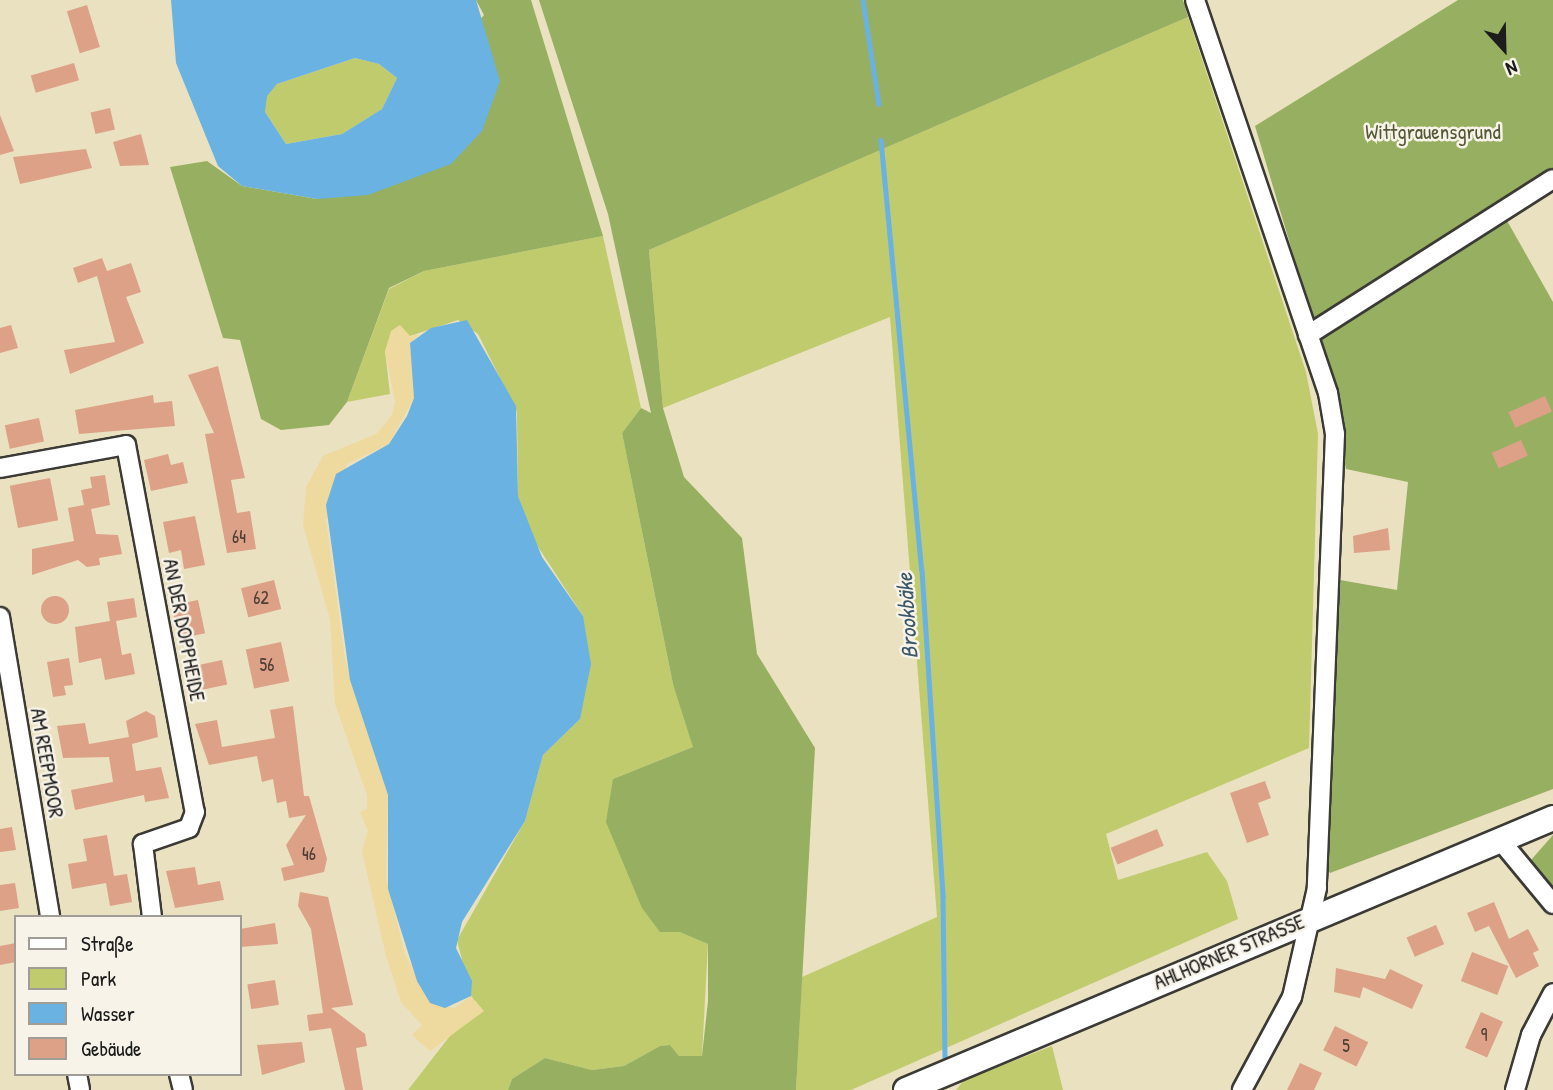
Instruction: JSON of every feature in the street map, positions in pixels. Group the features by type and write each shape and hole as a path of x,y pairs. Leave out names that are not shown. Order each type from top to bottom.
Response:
{"street":[{"path":"1195,0 1308,335 1335,434 1313,916 1292,997 1242,1090"},
{"path":"1308,335 1553,179"},
{"name":"AN DER DOPPHEIDE","path":"0,468 126,445 195,812 189,828 143,844 152,915"},
{"name":"AM REEPMOOR","path":"0,617 3,650 50,915"},
{"name":"AHLHORNER STRASSE","path":"906,1090 1313,916 1553,818"},
{"path":"1500,840 1553,904"},
{"path":"1515,1090 1531,1035 1553,993"}],"green space":[{"path":"476,0 531,0 603,236 424,271 389,288 347,402 329,425 281,430 261,419 240,340 223,338 170,167 207,161 242,186 317,199 484,15"},
{"path":"539,0 1183,0 1188,17 649,250 663,408 684,477 742,538 757,654 815,748 796,1090 508,1090 512,1079 545,1058 592,1070 624,1066 660,1046 670,1045 679,1056 702,1056 708,1001 708,944 680,932 660,932 642,908 606,822 613,779 693,747 673,684 622,433 641,408 651,413 608,214"},
{"name":"Wittgrauensgrund","path":"1458,0 1553,0 1553,173 1313,321 1255,126"},
{"path":"1188,17 1306,372 1318,434 1309,748 1106,834 1118,880 1207,852 1227,881 1238,919 851,1090 796,1090 802,977 937,917 890,317 663,408 649,250"},
{"path":"355,58 379,64 397,78 382,109 342,134 286,144 265,112 266,96 277,84"},
{"path":"1506,219 1553,302 1553,789 1330,873 1321,860 1340,580 1397,590 1408,482 1346,469 1318,336"},
{"path":"603,236 641,408 622,433 673,684 686,708 693,747 613,779 680,931 708,944 702,1056 679,1056 670,1045 660,1046 624,1066 592,1070 545,1058 512,1079 508,1090 408,1090 453,1032 483,1011 471,996 457,940 525,821 543,755 580,719 583,616 533,539 518,496 517,412 478,334 458,320 410,336 385,351 390,394 347,402 389,289 424,271"},
{"path":"1553,835 1553,894 1531,860"},
{"path":"1052,1046 1063,1090 956,1090 964,1080"}],"sand":[{"path":"400,325 410,336 420,334 410,344 414,398 389,444 347,464 326,520 345,659 388,794 386,878 405,954 430,1003 454,1008 471,996 484,1011 430,1051 412,1035 422,1025 401,1002 386,956 362,851 368,831 360,812 367,809 367,795 335,704 330,619 303,525 306,487 323,456 376,434 392,415 395,402 385,351 391,331"}],"water":[{"path":"171,0 476,0 500,81 482,131 451,164 368,195 317,199 242,186 218,166 176,63","holes":["355,58 379,64 397,78 382,109 342,134 286,144 265,112 267,96 277,84"]},
{"path":"467,320 516,406 518,496 542,557 583,616 591,664 580,719 543,755 525,821 462,922 456,948 472,981 471,996 445,1008 430,1003 417,981 388,889 388,795 350,680 326,505 336,474 389,444 407,416 414,398 410,343 431,328"}],"building":[{"path":"87,5 100,47 80,53 67,11"},
{"path":"74,63 79,80 36,93 31,75"},
{"path":"110,108 115,129 95,134 91,112"},
{"path":"0,115 14,151 0,155"},
{"path":"141,134 149,165 120,166 113,142"},
{"path":"86,149 92,168 20,184 13,157"},
{"path":"102,258 107,271 131,263 141,292 126,297 144,343 70,374 64,350 115,342 97,276 78,283 73,268"},
{"path":"11,325 18,348 0,353 0,328"},
{"path":"218,366 245,478 231,480 237,513 250,511 256,549 227,553 205,434 214,433 188,375"},
{"path":"153,395 154,403 172,401 175,426 79,434 75,410"},
{"path":"1545,396 1552,412 1515,428 1508,412"},
{"path":"39,418 44,441 10,449 5,425"},
{"path":"1521,440 1528,456 1499,469 1492,453"},
{"path":"168,454 171,465 183,462 188,483 151,491 144,460"},
{"path":"105,475 110,505 91,509 96,534 118,535 122,554 99,558 100,565 87,567 78,560 32,575 32,549 74,541 68,508 84,505 81,490 92,488 90,477"},
{"path":"50,478 58,520 18,528 10,486"},
{"path":"195,516 205,565 184,569 181,550 169,553 163,522"},
{"path":"1388,528 1390,550 1354,553 1353,536"},
{"path":"274,580 281,609 248,617 241,588"},
{"path":"55,596 65,600 69,610 65,620 55,624 45,620 41,610 45,600"},
{"path":"134,598 137,617 116,621 122,655 131,653 135,674 105,680 101,658 79,663 75,627 110,621 107,602"},
{"path":"198,600 205,633 179,639 172,606"},
{"path":"281,642 289,681 254,689 246,649"},
{"path":"69,658 73,685 64,686 66,695 53,697 47,662"},
{"path":"222,660 227,684 198,691 193,666"},
{"path":"293,706 304,796 309,796 327,859 324,872 284,881 281,868 294,865 286,845 306,815 289,818 286,801 277,803 273,779 262,782 257,756 209,765 195,724 217,720 222,747 275,738 270,710"},
{"path":"146,711 155,716 158,737 132,744 136,771 161,767 169,798 145,802 144,795 75,810 71,790 113,782 109,757 63,758 57,726 85,723 89,744 129,737 126,721"},
{"path":"1265,781 1271,798 1258,803 1269,835 1247,843 1230,793"},
{"path":"12,827 16,850 0,852 0,829"},
{"path":"1157,829 1164,846 1117,864 1111,848"},
{"path":"107,835 114,876 127,874 132,902 110,906 106,883 72,889 68,864 87,861 83,839"},
{"path":"195,867 198,885 220,881 224,900 175,908 166,871"},
{"path":"15,883 19,908 0,911 0,885"},
{"path":"300,892 328,897 353,1005 331,1008 365,1034 367,1046 356,1048 363,1090 345,1090 331,1028 309,1031 307,1015 323,1013 311,929 298,906"},
{"path":"1494,902 1509,939 1528,929 1539,950 1533,953 1539,966 1516,978 1489,926 1475,932 1467,913"},
{"path":"275,923 278,944 242,947 242,929"},
{"path":"1436,925 1444,944 1415,957 1407,938"},
{"path":"14,943 14,962 0,965 0,946"},
{"path":"1472,952 1508,966 1497,995 1461,981"},
{"path":"1336,968 1385,979 1390,969 1423,985 1412,1009 1363,987 1360,998 1334,992"},
{"path":"275,980 279,1005 251,1009 247,984"},
{"path":"1481,1012 1503,1022 1487,1057 1465,1048"},
{"path":"1335,1026 1368,1042 1356,1066 1323,1050"},
{"path":"302,1042 305,1062 262,1075 257,1045"},
{"path":"1300,1063 1322,1073 1314,1090 1287,1090"}],"waterway":[{"name":"Brookbäke","path":"863,0 879,104"},
{"name":"Brookbäke","path":"881,140 922,570 943,896 945,1064"}]}
